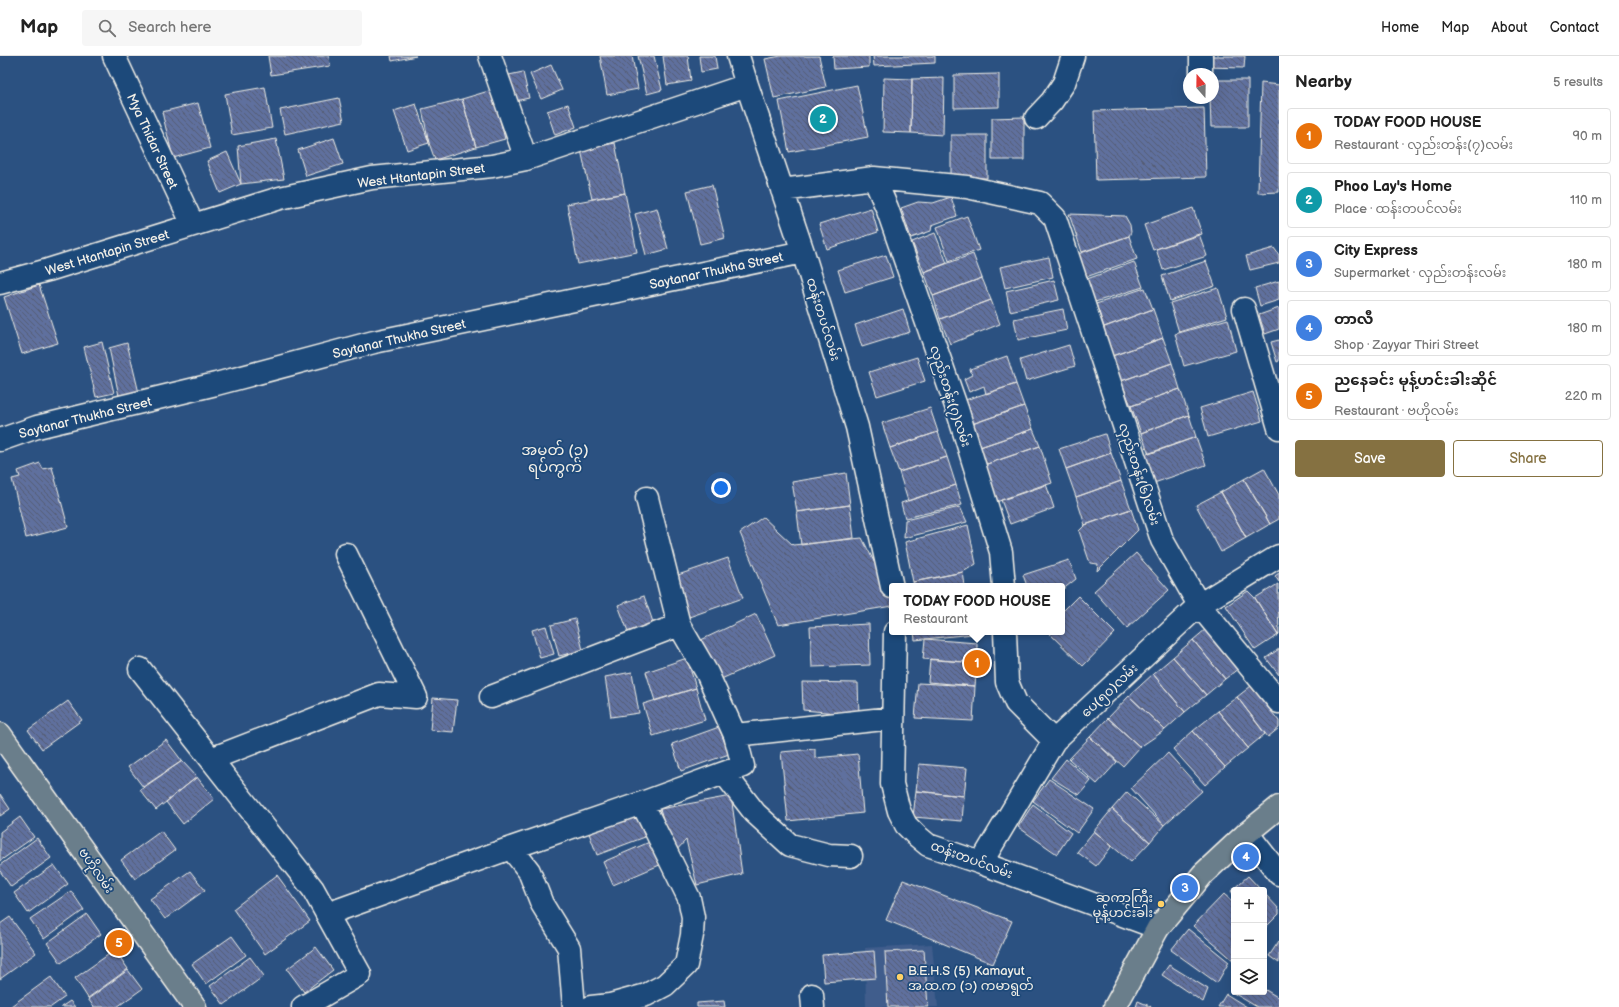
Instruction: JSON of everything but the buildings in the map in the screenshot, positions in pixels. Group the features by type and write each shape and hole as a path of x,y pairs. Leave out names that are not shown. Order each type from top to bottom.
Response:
{"main road":[{"name":"ဗဟိုလမ်း","path":"0,734 195,1007"},
{"path":"1115,1007 1158,928 1203,874 1247,833 1279,807"}],"street":[{"name":"Mya Thidar Street","path":"114,56 193,225"},
{"path":"490,56 526,159"},
{"name":"ထန်းတပင်လမ်း","path":"738,56 857,426 891,583"},
{"path":"1036,118 1052,101 1064,83 1073,56"},
{"path":"1201,56 1201,68"},
{"name":"West Htantapin Street","path":"0,284 280,198 372,178 492,166 526,159 747,85"},
{"path":"782,190 874,178"},
{"name":"လှည်းတန်း(၇)လမ်း","path":"874,178 887,208 957,409 997,537 1001,552 1004,583"},
{"name":"လှည်းတန်း(၆)လမ်း","path":"874,178 967,187 1033,201 1040,203 1054,218 1162,540 1199,605 1279,702"},
{"name":"Saytanar Thukha Street","path":"0,440 38,427 216,384 374,342 802,252"},
{"path":"1244,309 1279,428"},
{"path":"327,914 743,766 735,735 707,673 679,625 647,498"},
{"path":"211,759 379,694 416,697 346,554"},
{"name":"ပေ(၅၀)လမ်း","path":"982,863 1054,741 1199,605 1279,556"},
{"path":"491,697 679,625"},
{"name":"ထန်းတပင်လမ်း","path":"895,635 892,784 899,812 906,825 916,836 928,845 982,863 1158,928"},
{"path":"1005,635 1007,682 1016,703 1054,741"},
{"path":"140,669 313,889 360,974 303,1007"},
{"path":"735,735 893,718"},
{"path":"724,773 755,813 790,845 829,855 851,856"},
{"path":"591,1007 610,1005 646,996 665,985 686,964 692,929 689,898 642,803"},
{"path":"1247,833 1279,874"},
{"path":"511,848 529,871 542,904 569,948 574,1007"}],"shaded area":[{"name":"B.E.H.S (5) Kamayut အ.ထ.က (၁) ကမာရွတ်","path":"932,944 938,1007 866,1007 865,948"}],"place":[{"name":"Phoo Lay's Home","path":"823,119"},
{"name":"TODAY FOOD HOUSE","path":"977,663"},
{"name":"တာလီ","path":"1246,857"},
{"name":"City Express","path":"1185,888"},
{"name":"ဆကာကြီး မုန့်ဟင်းခါး","path":"1161,904"},
{"name":"ညနေခင်း မုန့်ဟင်းခါးဆိုင်","path":"119,943"},
{"name":"B.E.H.S (5) Kamayut အ.ထ.က (၁) ကမာရွတ်","path":"900,977"}],"district":[{"name":"အမှတ် (၃) ရပ်ကွက်","path":"555,458"}]}
